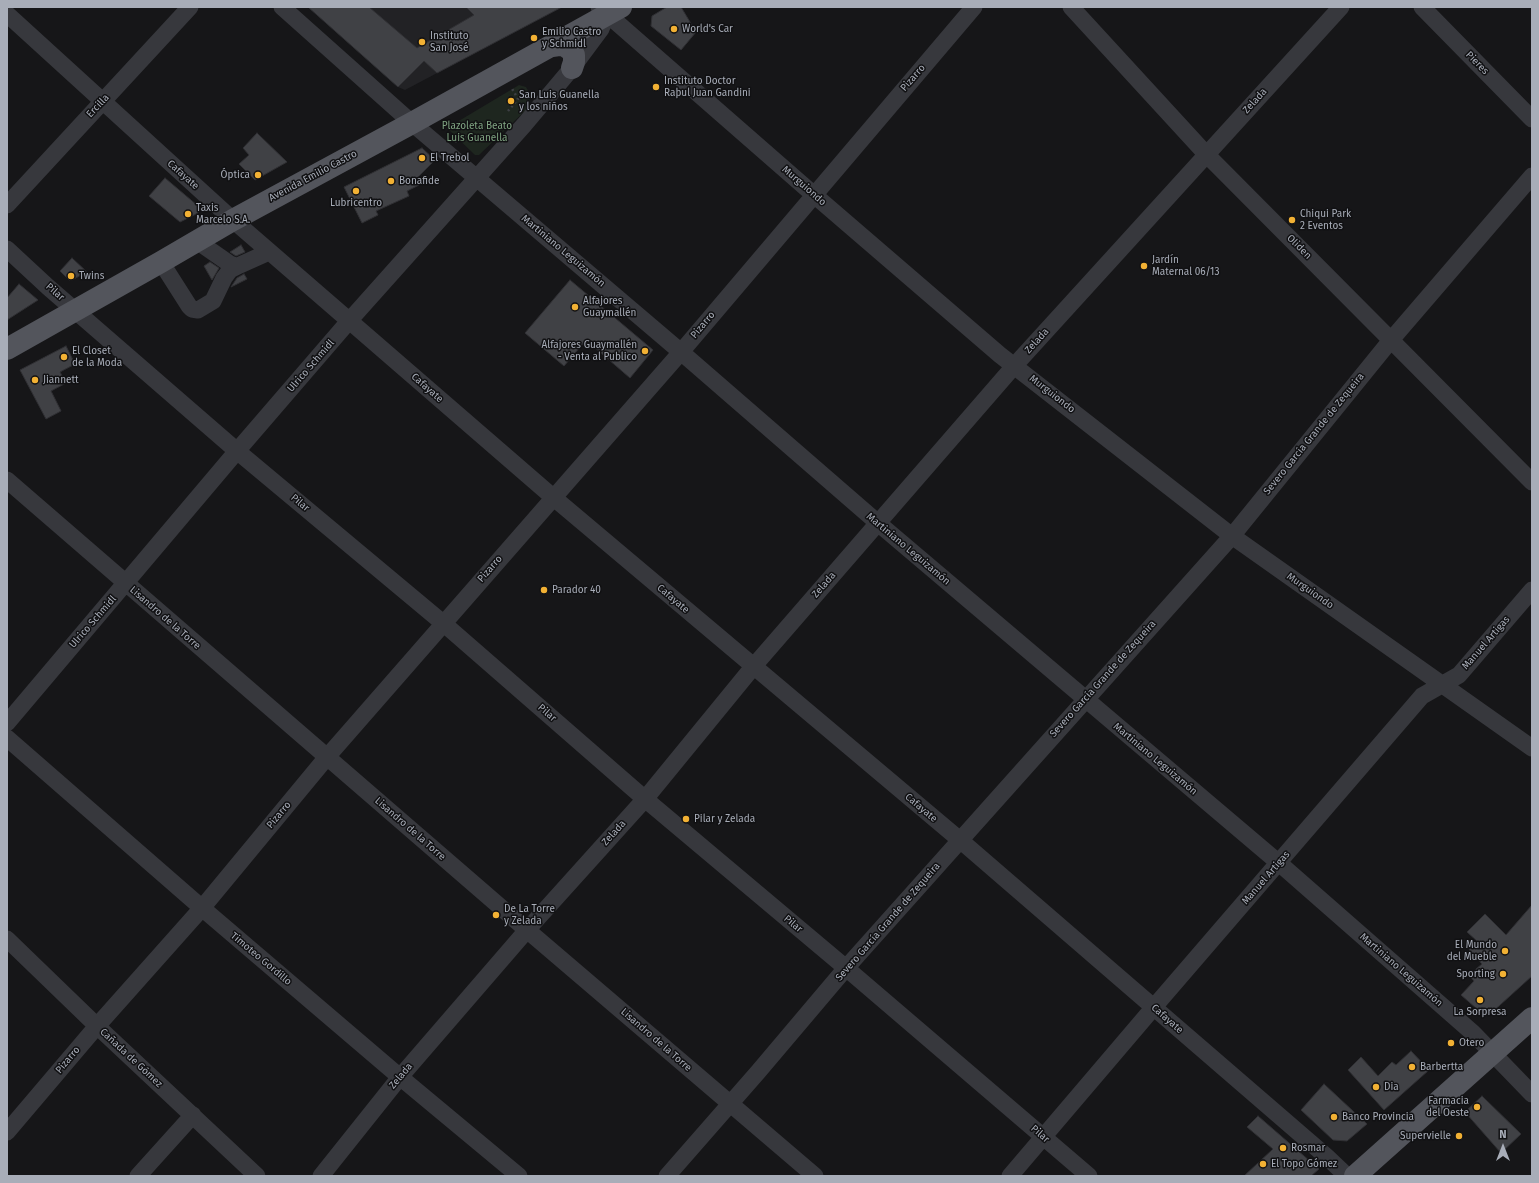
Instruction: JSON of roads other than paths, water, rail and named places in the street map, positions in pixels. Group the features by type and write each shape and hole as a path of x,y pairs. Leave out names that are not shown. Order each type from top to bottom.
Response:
{"main road":[{"name":"Avenida Emilio Castro","path":"7,349 233,220 552,46 609,9"},
{"path":"552,46 565,46 571,50 574,55 572,68"},
{"path":"1355,1176 1532,1018"}],"street":[{"name":"Ercilla","path":"7,205 190,7"},
{"name":"Martiniano Leguizamón","path":"282,7 412,123 681,352 878,524 1279,863 1473,1033 1532,1094"},
{"name":"Pizarro","path":"7,1132 97,1026 202,908 327,757 681,352 813,194 974,7"},
{"name":"Oliden","path":"1071,7 1206,154 1532,482"},
{"name":"Zelada","path":"321,1176 400,1077 527,930 645,799 753,666 1015,366 1341,7"},
{"name":"Pieres","path":"1422,7 1532,119"},
{"name":"Murguiondo","path":"609,9 813,194 1000,354 1232,536 1532,748"},
{"name":"Ulrico Schmidl","path":"7,723 126,584 237,450 572,68 601,29 609,9"},
{"name":"Cafayate","path":"7,14 269,252 554,498 960,840 1328,1156 1347,1176"},
{"name":"Severo García Grande de Zequeira","path":"667,1176 846,968 1232,536 1391,340 1532,176"},
{"path":"197,241 230,264 240,265"},
{"name":"Pilar","path":"7,249 237,450 443,623 645,799 846,968 1089,1176"},
{"path":"161,262 189,306 192,309 198,310 214,301 224,278 230,270 269,252"},
{"name":"Lisandro de la Torre","path":"7,480 527,930 815,1176"},
{"name":"Manuel Artigas","path":"1010,1176 1422,696 1459,675 1532,590"},
{"name":"Timoteo Gordillo","path":"7,738 202,908 400,1077 519,1176"},
{"name":"Cañada de Gómez","path":"7,939 97,1026 257,1176"},
{"path":"138,1176 193,1115"}],"place":[{"name":"World's Car","path":"674,29"},
{"name":"Emilio Castro y Schmidl","path":"534,38"},
{"name":"Instituto San José","path":"422,42"},
{"name":"Instituto Doctor Raþul Juan Gandini","path":"656,87"},
{"name":"San Luis Guanella y los niños","path":"511,101"},
{"name":"El Trebol","path":"422,158"},
{"name":"Óptica","path":"258,175"},
{"name":"Bonafide","path":"391,181"},
{"name":"Lubricentro","path":"356,191"},
{"name":"Taxis Marcelo S.A.","path":"188,214"},
{"name":"Chiqui Park 2 Eventos","path":"1292,220"},
{"name":"Jardín Maternal 06/13","path":"1144,266"},
{"name":"Twins","path":"71,276"},
{"name":"Alfajores Guaymallén","path":"575,307"},
{"name":"Alfajores Guaymallén - Venta al Publico","path":"645,351"},
{"name":"El Closet de la Moda","path":"64,357"},
{"name":"Jiannett","path":"35,380"},
{"name":"Parador 40","path":"544,590"},
{"name":"Pilar y Zelada","path":"686,819"},
{"name":"De La Torre y Zelada","path":"496,915"},
{"name":"El Mundo del Mueble","path":"1505,951"},
{"name":"Sporting","path":"1503,974"},
{"name":"La Sorpresa","path":"1480,1000"},
{"name":"Otero","path":"1451,1043"},
{"name":"Barbertta","path":"1412,1067"},
{"name":"Dia","path":"1376,1087"},
{"name":"Farmacia del Oeste","path":"1477,1107"},
{"name":"Banco Provincia","path":"1334,1117"},
{"name":"Supervielle","path":"1459,1136"},
{"name":"Rosmar","path":"1283,1148"},
{"name":"El Topo Gómez","path":"1263,1164"}],"park label":[{"name":"Plazoleta Beato Luis Guanella","path":"477,132"}]}
